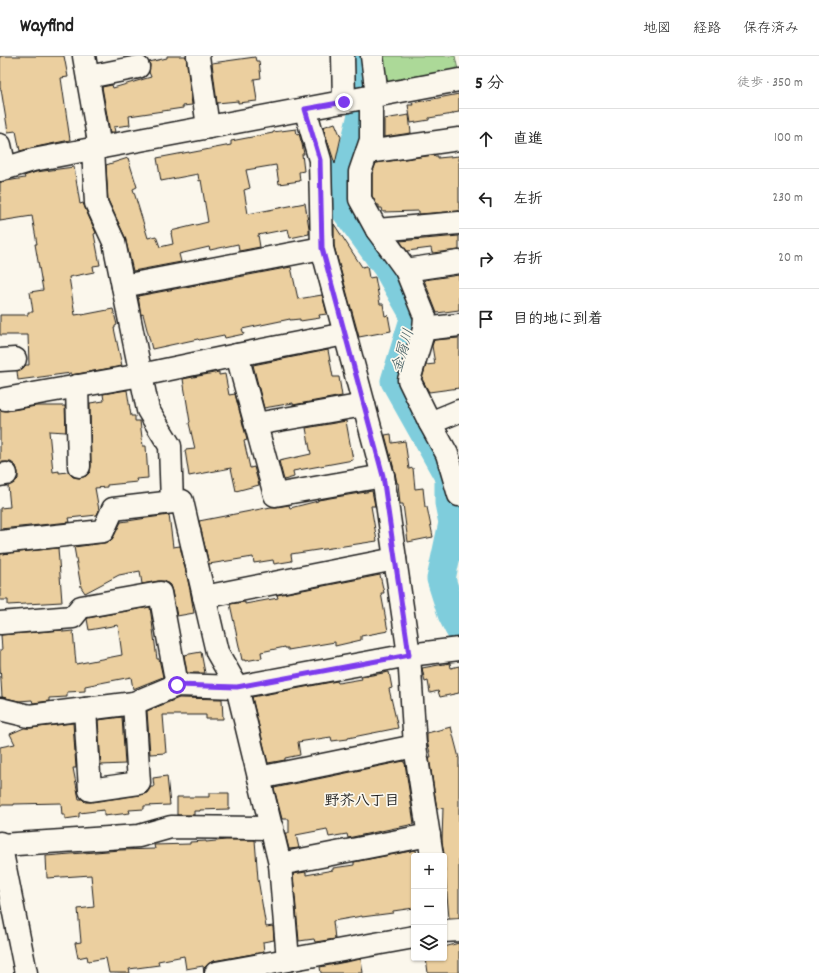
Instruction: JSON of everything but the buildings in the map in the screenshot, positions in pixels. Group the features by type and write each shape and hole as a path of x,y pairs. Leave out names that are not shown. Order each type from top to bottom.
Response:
{"street":[{"path":"84,56 96,148 96,203 114,242 148,410 170,446 172,502"},
{"path":"198,56 208,127"},
{"path":"343,56 360,99 371,110 371,140 360,172 360,199 378,230 406,270 425,317 424,329 409,380 447,454 459,495"},
{"path":"360,99 372,56"},
{"path":"88,78 138,67"},
{"path":"0,145 2,169 33,160 459,80"},
{"path":"280,864 431,846 415,746 409,655 383,476 322,248 320,160 305,109"},
{"path":"367,152 459,139"},
{"path":"378,230 459,223"},
{"path":"123,286 322,248"},
{"path":"406,270 459,262"},
{"path":"424,329 459,325"},
{"path":"5,399 141,375 345,334"},
{"path":"237,355 275,495 383,476"},
{"path":"77,386 79,466"},
{"path":"256,424 364,405"},
{"path":"430,423 459,411"},
{"path":"0,542 103,531 113,509 182,501 217,652 237,687 272,828 299,964"},
{"path":"204,596 395,559"},
{"path":"0,623 73,617 81,607 160,593 177,685"},
{"path":"0,709 29,716 134,703 177,685 237,687 409,655 459,649"},
{"path":"85,709 90,790 139,783 134,703"},
{"path":"259,778 415,746"},
{"path":"25,973 0,844 139,836 171,827 272,828"},
{"path":"447,931 459,930"},
{"path":"216,973 299,964 411,937"}],"green space":[{"path":"378,56 455,56 458,70 389,82 379,72"}],"waterway":[{"name":"金屑川","path":"361,56 360,88 362,115 354,148 343,173 346,211 387,267 415,316 395,381 449,477 449,503 453,523 441,579 452,614 459,628"}],"district":[{"name":"野芥八丁目","path":"362,802"}],"route":[{"path":"177,685 237,687 409,655 383,476 322,248 320,160 305,109 344,102"}]}
